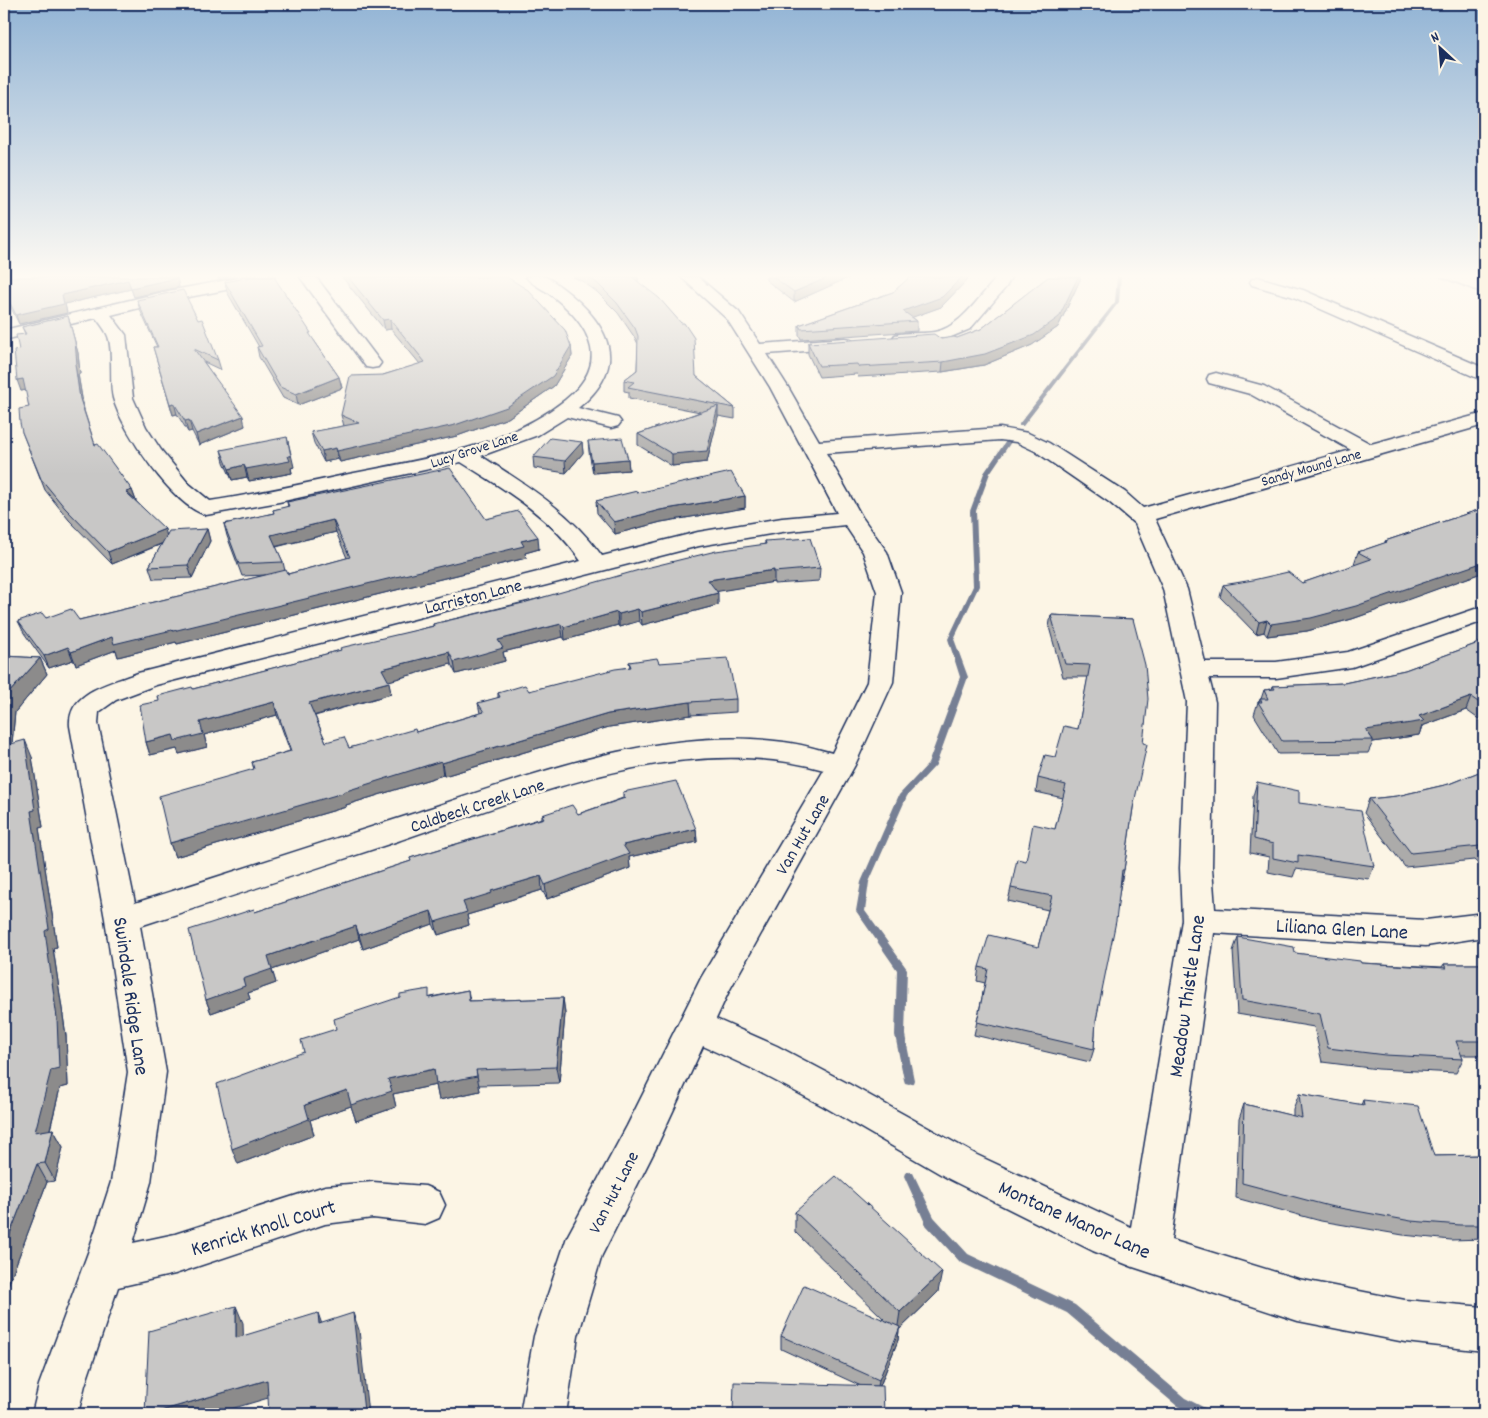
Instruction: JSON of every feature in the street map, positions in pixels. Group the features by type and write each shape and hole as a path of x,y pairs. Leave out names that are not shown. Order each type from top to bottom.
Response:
{"street":[{"name":"Lucy Grove Lane","path":"118,343 123,398 136,426 152,452 180,488 206,508 254,501 436,462 524,433 565,411 596,378 600,365 598,343"},
{"path":"357,343 372,363"},
{"name":"Van Hut Lane","path":"543,1414 556,1336 582,1251 640,1138 713,988 841,765 880,682 889,592 875,552 851,518 779,387 751,343"},
{"path":"755,350 845,343"},
{"path":"1411,343 1484,375"},
{"path":"1216,379 1257,390 1368,451"},
{"path":"565,411 612,422"},
{"name":"Sandy Mound Lane","path":"1139,516 1484,419"},
{"name":"Meadow Thistle Lane","path":"812,448 1000,434 1021,437 1042,447 1116,497 1145,521 1175,589 1201,702 1196,868 1199,920 1148,1253"},
{"path":"463,454 511,485 552,515 579,542 595,564"},
{"name":"Larriston Lane","path":"102,698 146,679 595,564 733,532 851,518"},
{"path":"1192,659 1276,670 1352,659 1484,613"},
{"name":"Swindale Ridge Lane","path":"55,1414 62,1386 103,1270 131,1182 147,1072 122,919 84,726 83,715 88,705 102,698"},
{"name":"Caldbeck Creek Lane","path":"122,919 548,782 648,757 700,750 748,747 781,750 841,765"},
{"name":"Liliana Glen Lane","path":"1199,920 1426,933 1484,925"},
{"name":"Montane Manor Lane","path":"695,1026 764,1056 979,1176 1099,1233 1148,1253 1298,1300 1405,1321 1484,1329"},
{"name":"Kenrick Knoll Court","path":"103,1270 176,1254 325,1204 373,1200 425,1205"}],"building":[{"path":"18,343 75,343 77,364 75,364 80,399 95,445 98,444 132,490 126,492 165,529 108,552 65,508 41,479 20,423 19,409 29,407 23,379 17,380 14,351 19,350"},
{"path":"156,343 211,343 218,360 194,349 243,416 196,434 189,420 185,421 174,403 170,404 153,347 158,347"},
{"path":"260,343 316,343 339,377 296,394 280,387 257,347 262,346"},
{"path":"410,343 570,343 571,346 553,376 507,407 455,425 337,451 336,448 322,451 311,432 359,423 341,415 350,376 383,375 425,362"},
{"path":"638,343 694,343 696,376 735,408 628,387 634,382 624,380 637,370"},
{"path":"808,343 1013,343 985,354 943,362 859,367 857,364 819,366"},
{"path":"718,406 707,451 672,454 638,434"},
{"path":"287,437 291,456 288,456 290,461 246,469 244,465 229,469 221,450"},
{"path":"550,438 582,442 565,461 533,457"},
{"path":"622,438 628,459 592,462 588,441"},
{"path":"450,468 486,519 518,511 538,537 521,541 524,546 173,631 114,644 112,637 71,652 68,647 44,656 18,621 42,613 46,618 71,609 79,620 286,570 288,574 350,557 333,520 271,535 283,562 239,564 224,524 274,513 273,510 289,506 287,502"},
{"path":"731,472 745,496 660,510 614,522 596,501 637,491 637,493"},
{"path":"1484,508 1484,562 1356,606 1311,618 1271,624 1267,620 1259,622 1223,585 1288,572 1302,583 1371,559 1358,552"},
{"path":"207,529 188,565 149,567 169,531"},
{"path":"810,538 820,568 774,572 774,570 708,580 718,593 641,612 638,609 619,614 617,612 564,627 561,624 498,640 503,648 454,662 449,652 382,669 389,682 309,703 326,742 344,737 349,748 415,729 416,732 484,712 478,703 500,697 498,693 525,685 529,691 615,669 631,667 629,662 657,658 659,663 728,658 736,699 690,702 608,714 442,763 441,761 343,793 170,843 159,796 254,769 252,762 291,751 274,702 200,722 203,734 175,741 173,735 146,742 140,705 159,701 158,696 192,687 193,689 341,650 340,648 434,626 433,624 523,603 646,568 716,551 766,544 765,541"},
{"path":"1051,615 1133,619 1145,665 1148,699 1143,743 1147,744 1133,808 1124,870 1122,870 1116,921 1096,1020 1094,1049 977,1022 988,969 979,967 989,935 1038,947 1052,896 1011,888 1017,859 1026,861 1033,824 1055,829 1066,785 1038,778 1045,755 1055,757 1064,726 1078,729 1090,665 1065,664"},
{"path":"1484,641 1484,706 1471,697 1419,716 1424,721 1366,730 1373,740 1282,741 1258,702 1262,702 1260,699 1268,699 1264,690 1275,689 1273,686 1344,683 1405,670"},
{"path":"4,656 40,658 7,695 4,731"},
{"path":"25,740 35,810 31,811 49,929 45,931 57,1018 59,1068 51,1070 35,1132 53,1129 45,1163 37,1164 4,1249 4,746"},
{"path":"1484,770 1484,850 1480,846 1411,853 1369,799 1397,796 1449,784"},
{"path":"676,781 696,829 623,845 629,854 545,885 541,876 491,891 492,893 463,902 467,912 435,922 431,911 359,935 356,926 268,956 272,969 243,979 245,986 206,1000 189,930 254,909 255,912 411,861 410,858 544,818 542,815 572,805 578,814 625,798 623,792"},
{"path":"1257,782 1299,791 1299,803 1361,811 1374,866 1298,855 1298,863 1273,858 1273,844 1254,839"},
{"path":"1238,937 1294,947 1295,953 1360,961 1361,963 1446,968 1444,964 1484,964 1484,1041 1456,1041 1463,1059 1385,1055 1328,1048 1320,1014 1242,1000"},
{"path":"429,989 429,998 468,990 469,1001 563,998 556,1067 476,1070 477,1076 436,1084 434,1069 388,1079 392,1091 351,1105 347,1090 305,1105 309,1119 232,1149 217,1084 304,1052 301,1040 336,1029 334,1019 400,997 400,994"},
{"path":"1299,1094 1364,1105 1363,1100 1418,1106 1434,1156 1484,1155 1484,1225 1411,1221 1329,1206 1242,1183 1244,1104 1302,1118"},
{"path":"836,1176 942,1272 900,1312 795,1212"},
{"path":"804,1285 900,1327 879,1380 781,1336"},
{"path":"236,1306 236,1338 318,1313 319,1324 353,1313 364,1411 354,1414 269,1414 267,1380 145,1414 149,1331"},
{"path":"734,1382 883,1386 884,1414 733,1414"}],"waterway":[{"path":"1021,425 1085,343"},
{"path":"909,1080 900,1035 902,969 860,911 865,882 903,795 932,765 964,677 951,639 976,586 973,511 987,473 1008,442"},
{"path":"909,1176 930,1221 964,1258 1071,1309 1181,1402 1205,1414"}]}
